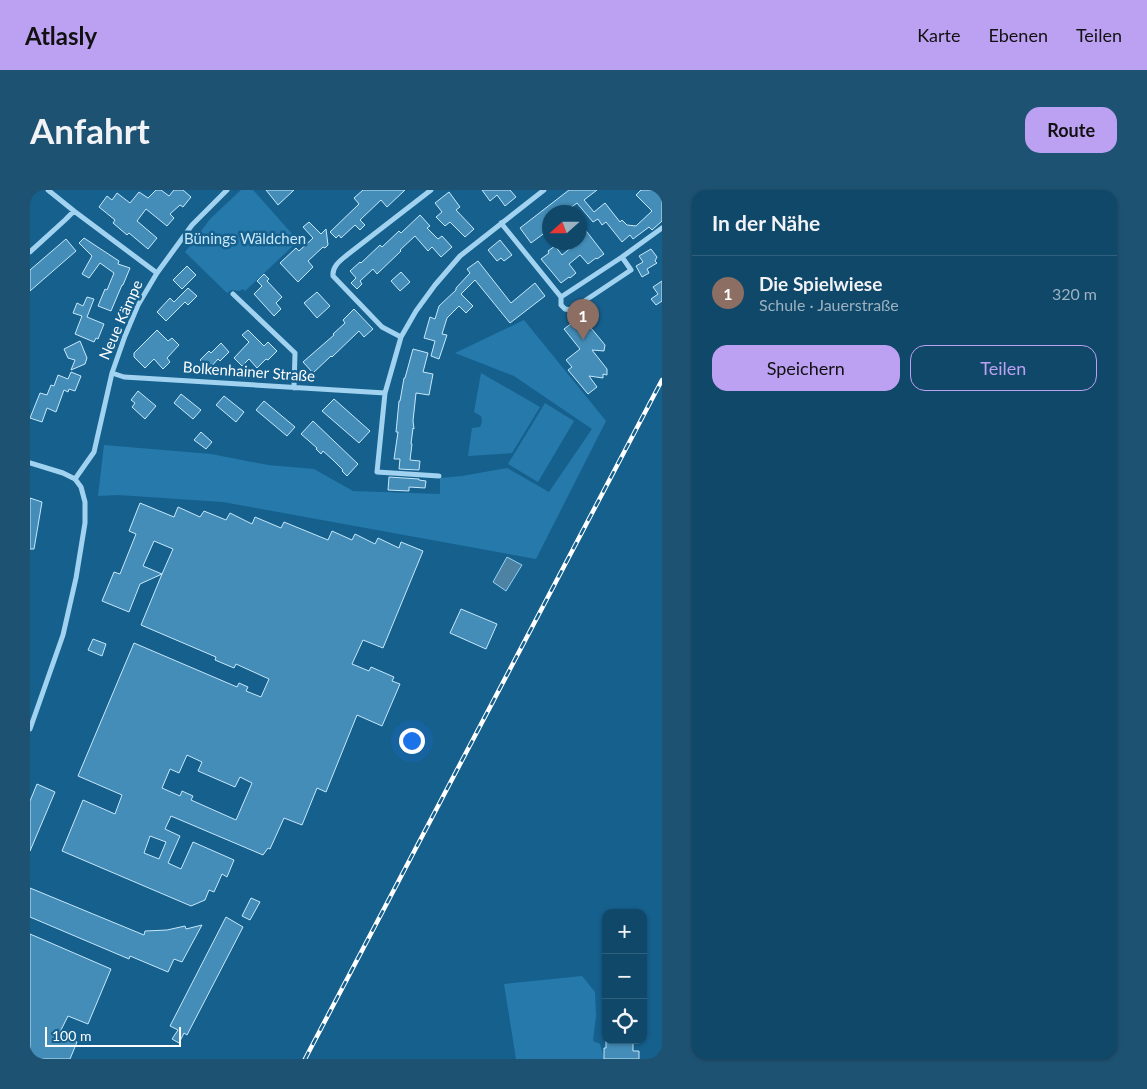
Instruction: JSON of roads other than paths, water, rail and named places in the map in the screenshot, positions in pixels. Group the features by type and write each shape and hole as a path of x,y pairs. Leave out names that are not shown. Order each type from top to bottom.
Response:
{"street":[{"path":"48,190 157,273"},
{"name":"Neue Kämpe","path":"76,479 94,452 112,373 138,305 157,273 192,224 227,190"},
{"path":"401,337 382,328 333,276 332,272 335,266 347,254 431,190"},
{"path":"439,476 378,472 385,393 401,337 416,311 460,256 544,190"},
{"path":"30,252 74,211"},
{"path":"501,223 561,297 561,305 565,310 571,310 631,270 622,257"},
{"path":"561,297 662,228"},
{"path":"233,294 295,353 294,388"},
{"name":"Bolkenhainer Straße","path":"112,373 124,377 385,393"},
{"path":"30,463 76,479 81,487 85,502 85,523 64,635 30,729"}],"railway":[{"path":"305,1059 662,380"}],"place":[{"name":"Die Spielwiese","path":"583,340"}],"park label":[{"name":"Bünings Wäldchen","path":"245,239"}]}
